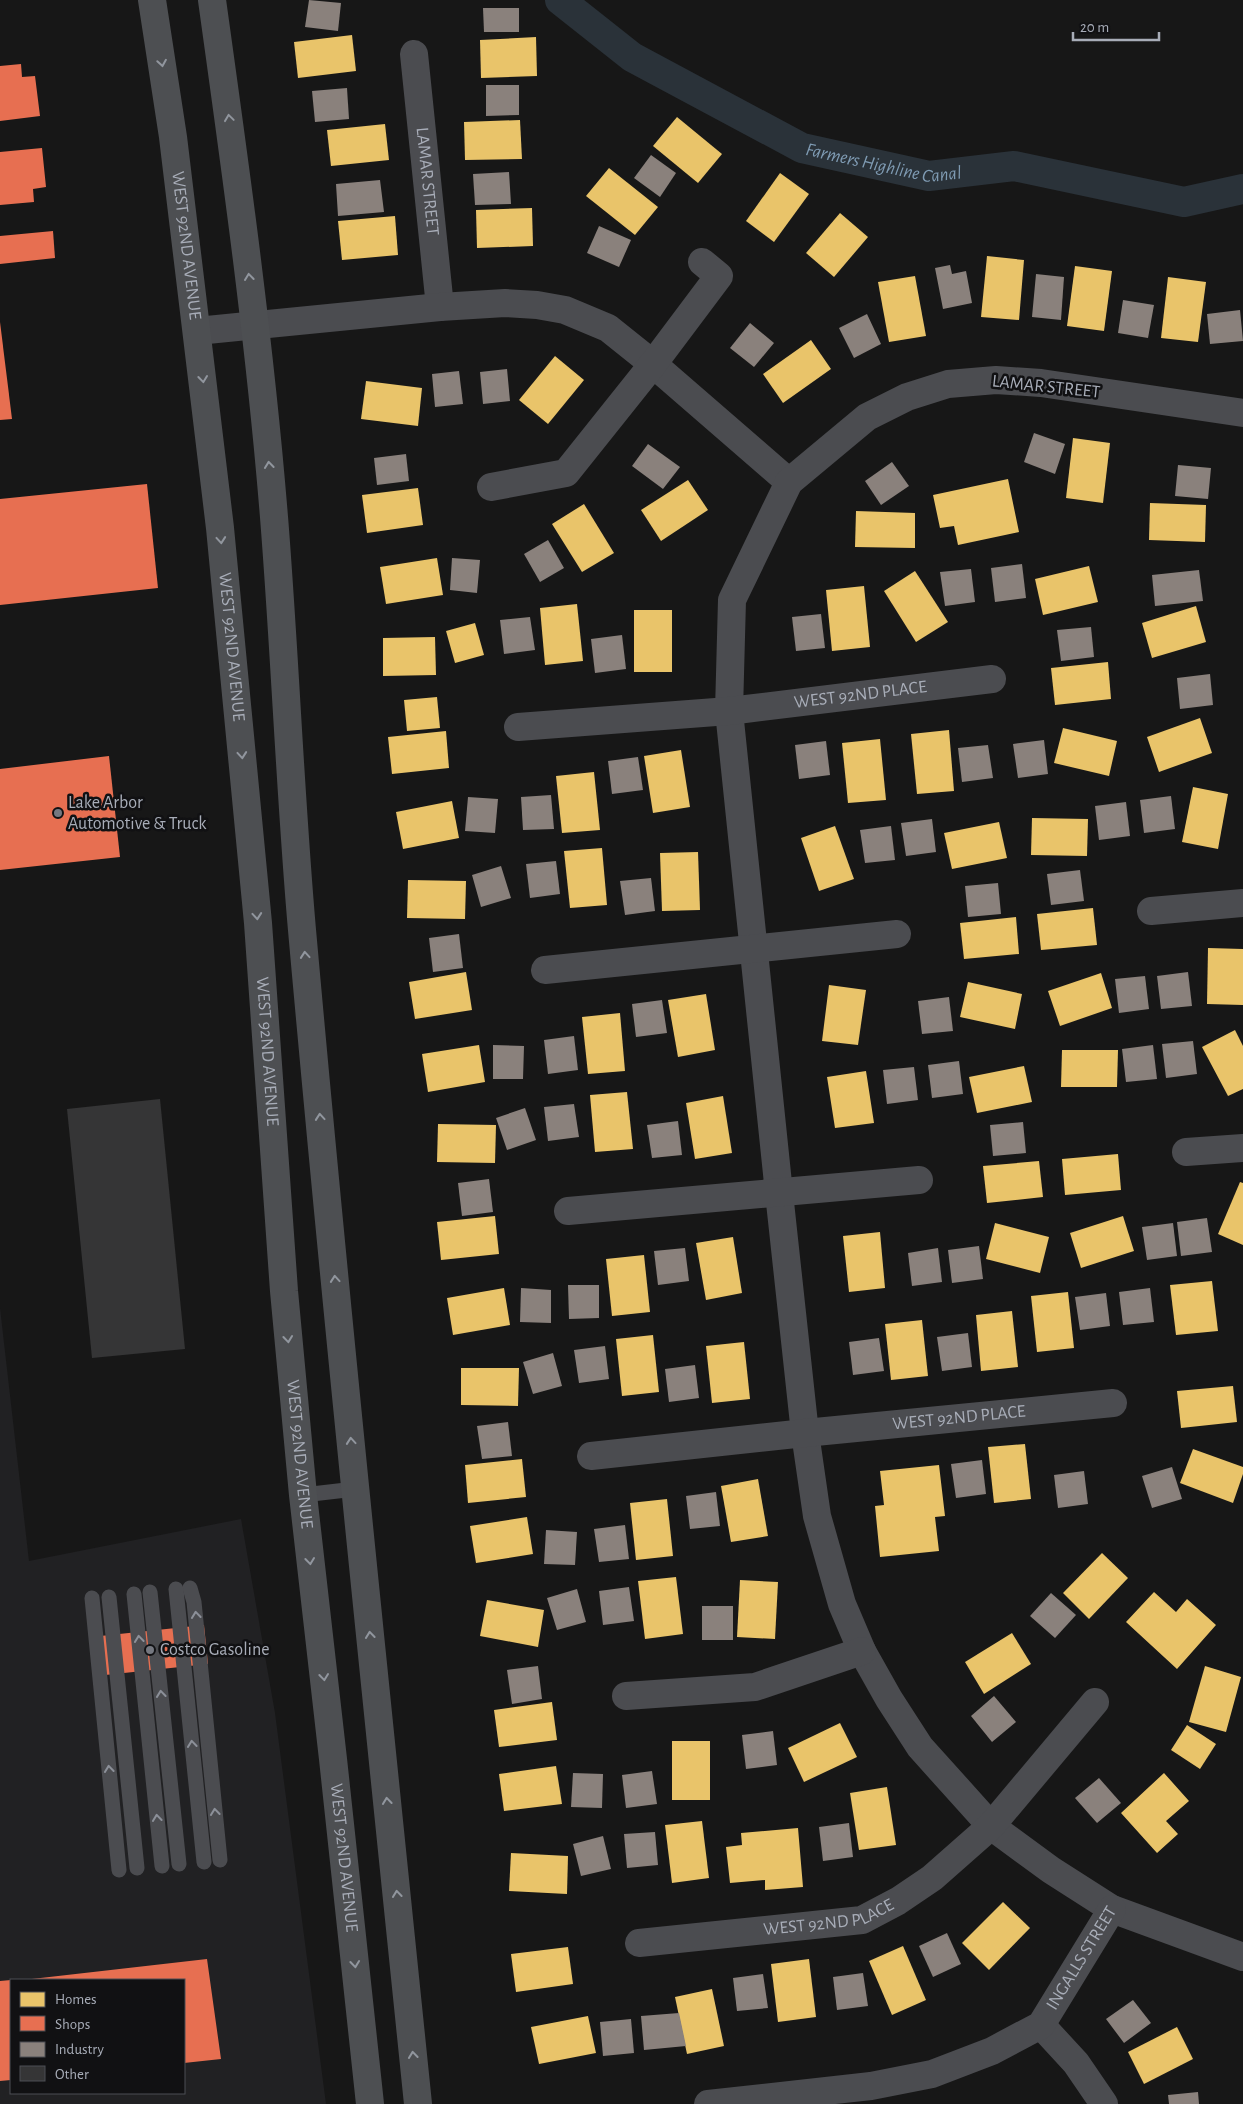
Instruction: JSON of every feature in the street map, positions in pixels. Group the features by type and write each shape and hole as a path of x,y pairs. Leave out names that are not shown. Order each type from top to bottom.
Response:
{"main road":[{"path":"212,0 236,166 255,325 274,514 302,924 355,1489 418,2104"},
{"name":"WEST 92ND AVENUE","path":"152,5 173,137 198,331 220,528 258,923 284,1291 303,1495 370,2104"}],"street":[{"name":"LAMAR STREET","path":"414,54 440,307"},
{"path":"491,487 566,473 653,364 719,276 702,262"},
{"path":"198,331 440,307 505,303 537,305 565,310 608,328 653,364 789,482 732,600 729,711 805,1433 817,1516 842,1604 862,1651 889,1699 920,1747 991,1826 1051,1870 1112,1909"},
{"name":"LAMAR STREET","path":"789,482 867,417 907,397 948,384 996,380 1041,383 1243,413"},
{"name":"WEST 92ND PLACE","path":"518,727 729,711 992,678"},
{"path":"1150,911 1243,903"},
{"path":"545,970 897,934"},
{"path":"1186,1152 1243,1148"},
{"path":"568,1211 919,1180"},
{"name":"WEST 92ND PLACE","path":"591,1456 805,1433 1113,1404"},
{"path":"626,1696 754,1687 862,1651"},
{"name":"WEST 92ND PLACE","path":"639,1943 862,1920 898,1901 932,1878 991,1826 1095,1702"},
{"name":"INGALLS STREET","path":"708,2104 872,2095 992,2051 1041,2024 1112,1909 1243,1957"},
{"name":"INGALLS STREET","path":"1041,2024 1076,2063 1104,2104"}],"lane":[{"path":"303,1495 355,1489"},
{"path":"204,1862 183,1589 194,1602 220,1860"},
{"path":"150,1592 179,1864"},
{"path":"134,1594 162,1866"},
{"path":"109,1597 136,1868"},
{"path":"92,1598 119,1870"}],"shaded area":[{"path":"0,1308 29,1561 241,1519 275,1713 326,2104 0,2104"}],"building: Homes":[{"path":"352,35 356,71 298,78 294,42"},
{"path":"536,37 537,76 481,78 480,40"},
{"path":"677,117 722,154 698,183 653,146"},
{"path":"520,120 522,159 465,160 464,122"},
{"path":"385,124 389,160 331,166 327,130"},
{"path":"609,168 658,207 635,235 586,196"},
{"path":"780,173 809,194 774,242 746,221"},
{"path":"532,208 533,246 477,248 476,210"},
{"path":"840,213 868,237 834,277 806,253"},
{"path":"395,216 398,255 342,260 338,221"},
{"path":"987,256 1024,260 1019,320 981,317"},
{"path":"1075,266 1112,271 1104,331 1067,326"},
{"path":"915,276 926,336 889,342 878,282"},
{"path":"1168,277 1206,282 1198,342 1161,338"},
{"path":"811,340 831,369 783,403 763,374"},
{"path":"555,356 584,380 548,424 519,400"},
{"path":"366,381 422,388 418,426 361,419"},
{"path":"1073,438 1110,443 1103,503 1066,498"},
{"path":"1008,479 1019,532 958,545 954,526 940,528 933,495"},
{"path":"688,480 708,510 661,541 641,510"},
{"path":"418,488 423,525 367,533 362,495"},
{"path":"1150,503 1206,505 1205,542 1149,540"},
{"path":"584,504 614,553 582,572 552,524"},
{"path":"856,511 915,513 915,548 855,547"},
{"path":"437,558 443,595 386,604 380,567"},
{"path":"1089,566 1098,602 1043,615 1035,579"},
{"path":"915,571 948,622 916,642 884,591"},
{"path":"864,586 870,647 832,651 826,590"},
{"path":"577,604 583,661 545,665 540,608"},
{"path":"1196,606 1206,642 1152,658 1142,623"},
{"path":"634,610 672,610 672,672 634,672"},
{"path":"475,623 484,655 455,663 446,631"},
{"path":"435,637 436,675 383,676 383,638"},
{"path":"1108,662 1111,699 1055,705 1051,668"},
{"path":"437,697 440,728 407,731 404,700"},
{"path":"1200,718 1212,753 1159,772 1147,737"},
{"path":"1063,728 1117,741 1109,776 1054,763"},
{"path":"949,730 954,791 917,794 911,734"},
{"path":"446,731 449,768 392,774 388,737"},
{"path":"880,739 886,800 848,803 842,743"},
{"path":"681,750 690,807 653,813 644,756"},
{"path":"594,772 600,830 562,833 556,776"},
{"path":"1193,787 1228,794 1218,849 1182,842"},
{"path":"452,801 459,838 403,849 396,812"},
{"path":"1032,818 1088,819 1087,856 1031,855"},
{"path":"999,822 1007,858 952,869 944,833"},
{"path":"835,826 854,879 819,891 801,838"},
{"path":"602,848 607,905 570,908 564,851"},
{"path":"698,852 700,910 662,911 660,853"},
{"path":"408,880 466,881 465,919 407,918"},
{"path":"1093,908 1097,945 1041,950 1037,914"},
{"path":"1016,917 1019,954 964,959 960,923"},
{"path":"1208,948 1243,949 1243,1005 1207,1004"},
{"path":"466,972 472,1010 415,1019 409,982"},
{"path":"1101,973 1112,1008 1060,1026 1048,991"},
{"path":"968,982 1022,994 1015,1029 960,1017"},
{"path":"829,985 866,990 858,1045 822,1041"},
{"path":"706,994 715,1050 678,1057 668,1000"},
{"path":"620,1013 625,1071 588,1074 582,1017"},
{"path":"1235,1030 1243,1046 1243,1089 1228,1096 1202,1047"},
{"path":"479,1045 485,1082 428,1092 422,1054"},
{"path":"1062,1050 1118,1050 1117,1087 1061,1087"},
{"path":"1024,1066 1032,1102 977,1113 969,1077"},
{"path":"866,1071 874,1123 835,1128 827,1077"},
{"path":"627,1092 633,1149 595,1152 590,1095"},
{"path":"723,1096 732,1153 695,1159 686,1103"},
{"path":"438,1124 496,1125 495,1163 437,1162"},
{"path":"1118,1154 1121,1190 1065,1195 1062,1159"},
{"path":"1039,1161 1043,1197 987,1203 983,1166"},
{"path":"1240,1182 1243,1183 1243,1245 1218,1234"},
{"path":"495,1216 499,1254 441,1260 437,1222"},
{"path":"1123,1216 1134,1251 1081,1268 1070,1233"},
{"path":"995,1223 1049,1237 1040,1273 986,1259"},
{"path":"880,1232 885,1288 849,1292 843,1236"},
{"path":"733,1237 742,1293 706,1300 696,1243"},
{"path":"644,1255 650,1312 612,1316 606,1259"},
{"path":"1212,1281 1218,1331 1176,1335 1170,1285"},
{"path":"504,1288 510,1325 453,1335 447,1298"},
{"path":"1068,1292 1074,1348 1037,1352 1031,1296"},
{"path":"1012,1311 1018,1367 981,1371 976,1315"},
{"path":"922,1320 928,1376 891,1380 885,1324"},
{"path":"653,1335 659,1392 622,1396 616,1339"},
{"path":"744,1342 750,1399 712,1403 706,1346"},
{"path":"461,1368 519,1368 518,1406 461,1405"},
{"path":"1233,1386 1237,1422 1181,1428 1177,1391"},
{"path":"1025,1444 1031,1499 994,1503 988,1447"},
{"path":"1193,1449 1243,1467 1243,1474 1233,1503 1180,1483"},
{"path":"522,1459 526,1497 468,1503 465,1465"},
{"path":"939,1465 945,1516 935,1517 939,1551 880,1557 875,1506 884,1505 880,1471"},
{"path":"758,1479 768,1536 731,1542 721,1486"},
{"path":"667,1499 673,1556 636,1560 630,1503"},
{"path":"527,1517 533,1554 476,1563 470,1526"},
{"path":"1102,1553 1128,1578 1089,1619 1063,1593"},
{"path":"676,1577 683,1634 645,1639 638,1581"},
{"path":"740,1580 778,1582 775,1639 737,1637"},
{"path":"1154,1592 1176,1612 1187,1599 1216,1625 1177,1669 1126,1622"},
{"path":"487,1600 544,1610 538,1647 480,1636"},
{"path":"1012,1633 1031,1664 984,1694 965,1662"},
{"path":"1205,1666 1241,1677 1226,1732 1189,1722"},
{"path":"552,1702 557,1740 499,1747 494,1710"},
{"path":"840,1723 857,1757 804,1782 788,1748"},
{"path":"1187,1725 1216,1744 1200,1769 1171,1750"},
{"path":"672,1741 710,1741 710,1800 672,1800"},
{"path":"556,1766 562,1804 504,1811 499,1774"},
{"path":"1164,1773 1189,1801 1166,1821 1178,1834 1157,1853 1121,1813"},
{"path":"887,1787 896,1845 859,1850 850,1793"},
{"path":"702,1821 709,1878 672,1883 665,1825"},
{"path":"798,1828 803,1887 765,1890 765,1880 730,1883 726,1847 742,1845 741,1833"},
{"path":"511,1853 568,1856 567,1894 509,1891"},
{"path":"1003,1902 1030,1928 989,1970 962,1943"},
{"path":"903,1946 926,2000 892,2015 869,1961"},
{"path":"568,1947 573,1984 516,1992 511,1954"},
{"path":"809,1959 816,2017 778,2022 771,1964"},
{"path":"712,1989 724,2046 687,2054 675,1997"},
{"path":"588,2016 596,2053 539,2064 531,2027"},
{"path":"1177,2027 1193,2059 1144,2084 1128,2052"}],"building: Shops":[{"path":"21,64 22,77 35,76 40,116 0,121 0,66"},
{"path":"42,148 46,187 33,189 34,202 0,205 0,152"},
{"path":"53,231 55,258 0,264 0,236"},
{"path":"0,322 12,419 0,420"},
{"path":"147,484 158,588 0,605 0,499"},
{"name":"Lake Arbor Automotive & Truck","path":"109,756 120,857 0,870 0,769"},
{"name":"Costco Gasoline","path":"204,1625 208,1664 96,1676 91,1637"},
{"path":"207,1959 221,2059 185,2063 185,1979 32,1979"},
{"path":"10,1980 10,2080 0,2081 0,1981"}],"building: Industry":[{"path":"309,0 341,3 338,31 305,27"},
{"path":"483,8 519,8 519,32 484,32"},
{"path":"486,85 519,85 519,115 486,116"},
{"path":"347,88 349,119 315,122 312,91"},
{"path":"651,155 676,173 660,197 634,178"},
{"path":"509,172 511,204 475,205 473,174"},
{"path":"380,180 384,212 338,216 336,184"},
{"path":"599,226 631,240 619,267 587,253"},
{"path":"950,265 952,274 966,271 972,303 943,309 935,268"},
{"path":"1036,274 1064,277 1061,320 1032,317"},
{"path":"1123,300 1154,305 1148,338 1118,333"},
{"path":"1240,310 1243,341 1210,344 1207,314"},
{"path":"867,314 881,344 854,358 839,328"},
{"path":"750,323 774,343 754,367 730,348"},
{"path":"507,369 510,401 483,404 480,372"},
{"path":"459,371 463,404 435,407 432,374"},
{"path":"1034,433 1065,444 1055,474 1024,462"},
{"path":"648,444 680,467 663,489 632,466"},
{"path":"406,454 409,481 377,485 374,458"},
{"path":"892,462 909,486 881,505 865,481"},
{"path":"1178,465 1211,468 1208,499 1175,496"},
{"path":"548,540 564,568 540,582 524,554"},
{"path":"452,558 480,560 477,593 450,590"},
{"path":"1022,564 1026,598 995,602 991,568"},
{"path":"971,569 975,602 945,606 940,572"},
{"path":"1199,570 1203,601 1155,606 1152,575"},
{"path":"821,614 825,648 796,651 792,617"},
{"path":"530,617 535,650 504,654 500,620"},
{"path":"1091,627 1094,657 1061,661 1057,630"},
{"path":"622,635 626,669 595,673 591,639"},
{"path":"1210,674 1213,705 1180,709 1177,678"},
{"path":"1044,740 1048,774 1018,778 1013,744"},
{"path":"826,741 830,775 799,779 795,745"},
{"path":"988,745 993,778 962,782 958,748"},
{"path":"638,757 643,790 612,794 608,761"},
{"path":"551,795 554,829 523,830 521,797"},
{"path":"1171,796 1175,829 1144,833 1140,800"},
{"path":"468,797 498,799 495,833 465,831"},
{"path":"1126,802 1130,836 1099,840 1095,806"},
{"path":"932,819 936,852 906,856 901,823"},
{"path":"891,826 895,860 865,863 860,830"},
{"path":"556,861 560,894 530,898 526,864"},
{"path":"501,866 511,898 481,907 472,875"},
{"path":"1080,870 1084,901 1051,905 1047,874"},
{"path":"651,878 655,911 625,915 620,881"},
{"path":"998,883 1001,914 968,917 965,886"},
{"path":"459,934 463,968 433,972 429,938"},
{"path":"1188,972 1192,1006 1161,1009 1157,976"},
{"path":"1145,976 1149,1009 1119,1013 1115,979"},
{"path":"949,997 953,1031 922,1034 918,1001"},
{"path":"662,1000 667,1033 636,1037 632,1004"},
{"path":"574,1036 578,1070 548,1074 544,1040"},
{"path":"1193,1041 1197,1074 1166,1078 1162,1044"},
{"path":"493,1045 524,1046 523,1079 493,1079"},
{"path":"1153,1045 1157,1079 1126,1082 1122,1049"},
{"path":"959,1061 963,1094 932,1098 928,1065"},
{"path":"914,1067 918,1100 887,1104 883,1070"},
{"path":"574,1104 579,1137 548,1141 544,1107"},
{"path":"525,1108 536,1140 507,1150 496,1118"},
{"path":"678,1121 682,1155 652,1158 647,1125"},
{"path":"1023,1122 1026,1153 993,1156 990,1125"},
{"path":"489,1179 493,1212 462,1216 458,1183"},
{"path":"1207,1218 1212,1252 1181,1256 1177,1222"},
{"path":"1173,1223 1177,1256 1147,1260 1142,1227"},
{"path":"979,1246 983,1279 952,1283 948,1250"},
{"path":"685,1248 689,1281 658,1285 654,1251"},
{"path":"938,1248 942,1282 912,1286 908,1253"},
{"path":"568,1285 599,1285 599,1318 569,1319"},
{"path":"521,1288 551,1290 551,1323 520,1322"},
{"path":"1150,1288 1154,1322 1123,1325 1119,1292"},
{"path":"1106,1293 1110,1326 1080,1330 1075,1297"},
{"path":"968,1333 972,1367 942,1371 937,1337"},
{"path":"879,1338 884,1371 853,1375 849,1342"},
{"path":"605,1346 609,1379 579,1383 574,1350"},
{"path":"553,1353 562,1386 533,1394 523,1362"},
{"path":"695,1365 699,1398 669,1402 665,1369"},
{"path":"508,1422 512,1456 482,1459 477,1426"},
{"path":"982,1460 986,1494 956,1498 951,1464"},
{"path":"1172,1467 1182,1499 1152,1508 1142,1476"},
{"path":"1084,1471 1088,1504 1058,1508 1054,1475"},
{"path":"716,1492 720,1526 690,1529 686,1496"},
{"path":"625,1525 629,1559 599,1562 594,1529"},
{"path":"546,1530 577,1532 575,1565 544,1564"},
{"path":"629,1587 634,1621 603,1625 599,1591"},
{"path":"577,1589 586,1622 557,1630 547,1598"},
{"path":"1051,1593 1076,1615 1055,1638 1030,1616"},
{"path":"702,1606 733,1606 733,1640 702,1640"},
{"path":"538,1666 542,1699 512,1704 507,1670"},
{"path":"994,1696 1016,1722 992,1742 971,1716"},
{"path":"773,1731 777,1765 746,1769 742,1735"},
{"path":"652,1771 657,1804 626,1808 622,1775"},
{"path":"573,1773 603,1774 602,1808 571,1807"},
{"path":"1099,1778 1121,1803 1097,1823 1075,1798"},
{"path":"849,1823 853,1857 823,1861 819,1827"},
{"path":"655,1832 658,1865 627,1868 624,1834"},
{"path":"603,1836 611,1869 581,1876 573,1844"},
{"path":"947,1933 961,1964 933,1977 919,1946"},
{"path":"863,1973 868,2006 837,2010 833,1977"},
{"path":"763,1974 768,2008 737,2011 733,1978"},
{"path":"1133,2000 1151,2023 1124,2043 1106,2019"},
{"path":"679,2013 686,2046 644,2050 641,2016"},
{"path":"631,2019 634,2053 603,2056 600,2022"},
{"path":"1198,2092 1199,2104 1169,2104 1168,2095"}],"building: Other":[{"path":"160,1099 185,1349 92,1358 67,1109"}],"waterway":[{"name":"Farmers Highline Canal","path":"560,0 632,57 802,148 929,176 1014,166 1184,202 1243,189"}],"place":[{"name":"Lake Arbor Automotive & Truck","path":"58,813"},
{"name":"Costco Gasoline","path":"150,1650"}]}
